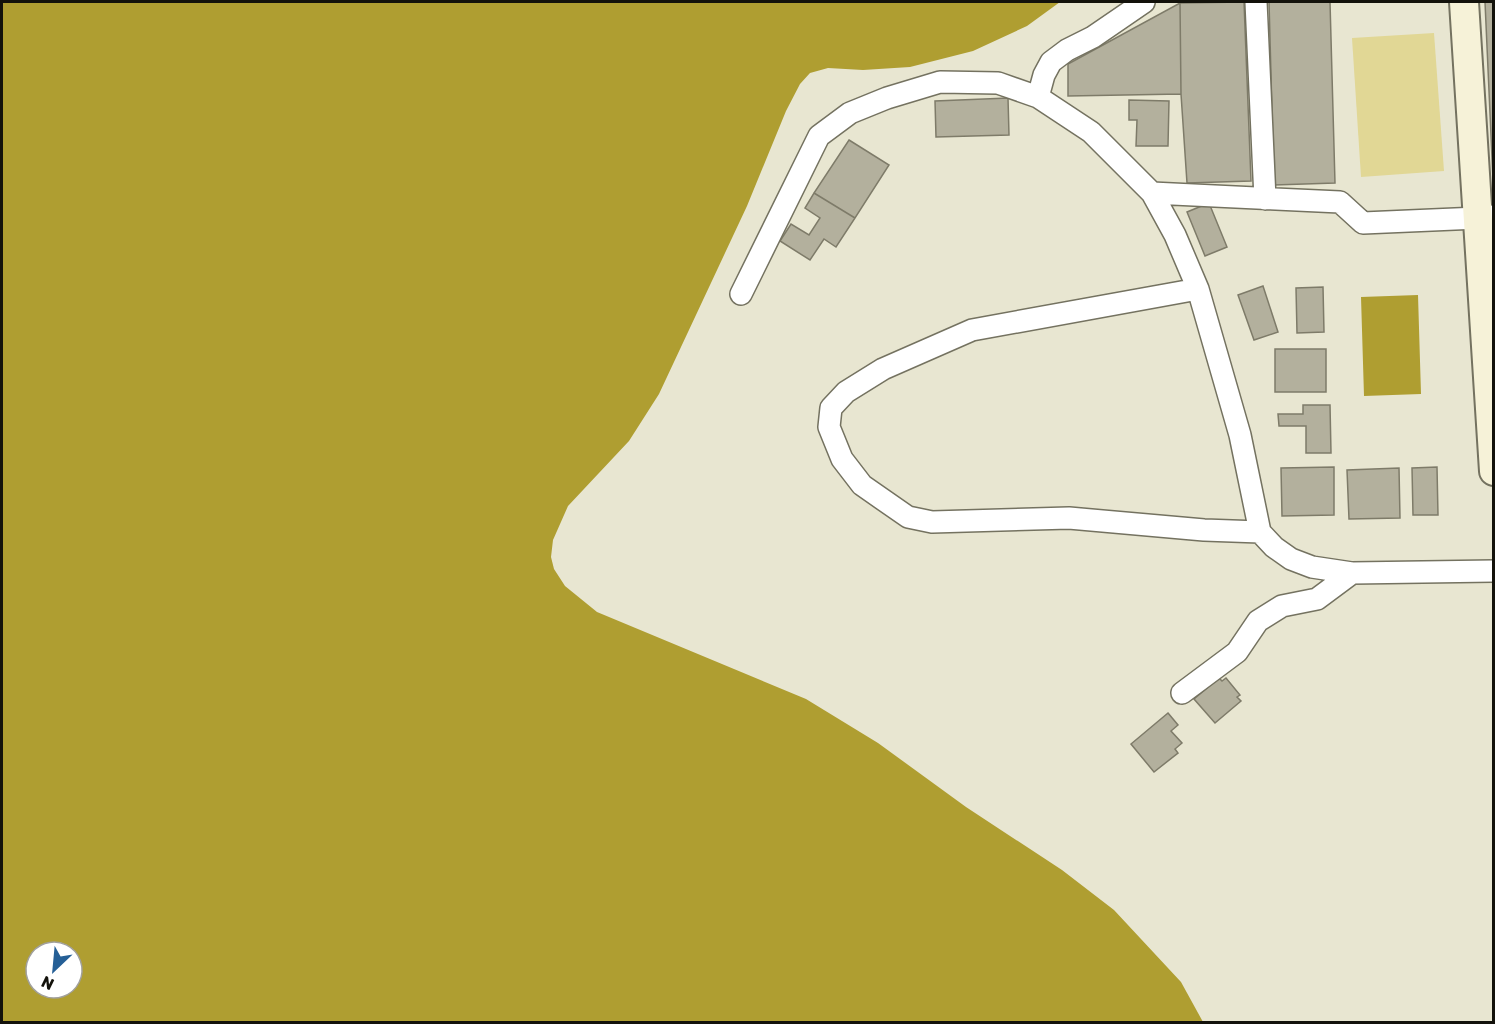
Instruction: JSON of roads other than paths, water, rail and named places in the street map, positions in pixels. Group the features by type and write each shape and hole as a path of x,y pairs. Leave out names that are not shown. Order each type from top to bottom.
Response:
{"street":[{"path":"1038,97 1044,75 1051,62 1144,2"},
{"path":"1256,2 1265,199"},
{"path":"1464,2 1486,217 1494,471"},
{"path":"741,294 819,136 850,113 887,98 940,82 998,82 1038,97 1091,132 1152,193 1198,289 1240,435 1260,532 1274,547 1291,559 1312,567 1352,573 1494,572"},
{"path":"1152,193 1340,202 1363,223 1486,217"},
{"path":"1198,289 972,330 883,369 846,392 831,408 830,427 842,459 862,485 908,517 932,522 1069,518 1204,530 1260,532"},
{"path":"1182,693 1236,651 1258,621 1282,606 1317,599 1352,573"}]}
